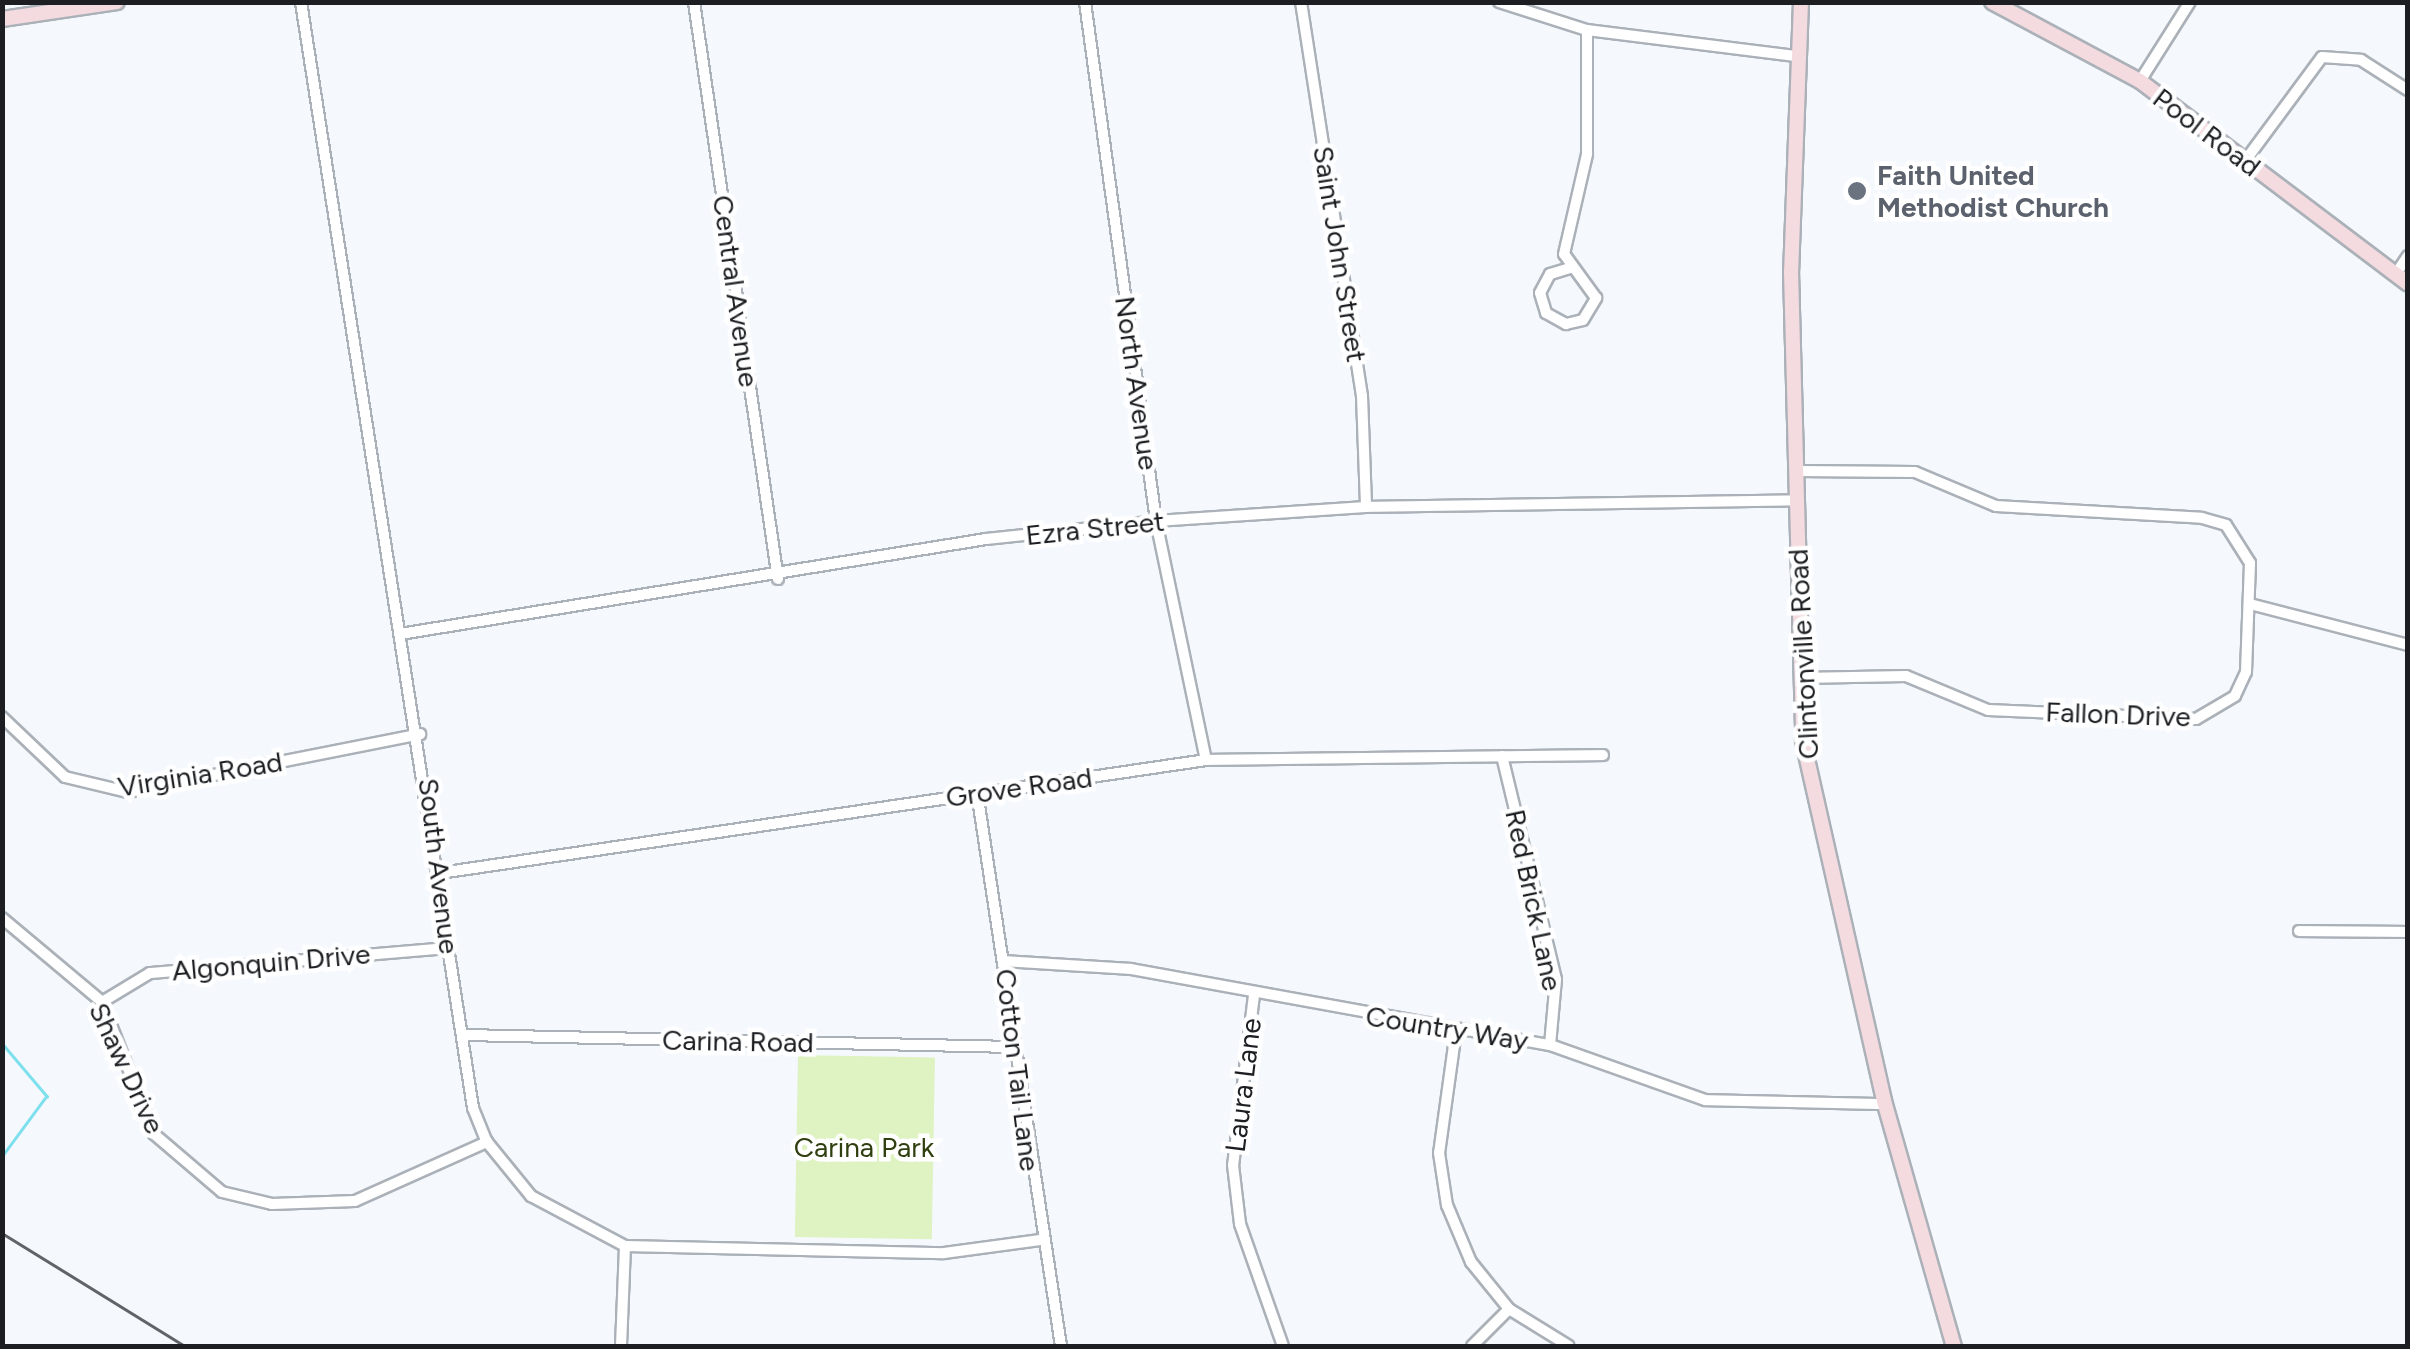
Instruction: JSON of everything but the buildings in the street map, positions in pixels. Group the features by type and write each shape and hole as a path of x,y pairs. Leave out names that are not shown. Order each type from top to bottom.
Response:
{"main road":[{"path":"2,20 116,2"},
{"name":"Clintonville Road","path":"1801,2 1797,56 1796,500 1800,678 1812,796 1884,1104 1954,1346"},
{"name":"Pool Road","path":"1992,2 2140,81 2401,280"}],"street":[{"name":"South Avenue","path":"302,2 400,634 420,734 449,948 487,1142 531,1196 625,1246 944,1253 1040,1240"},
{"name":"Central Avenue","path":"694,2 778,579"},
{"name":"North Avenue","path":"1084,2 1156,521 1206,760"},
{"name":"Saint John Street","path":"1301,2 1362,396 1366,506"},
{"path":"1499,2 1587,30 1797,56"},
{"path":"2140,81 2190,2"},
{"path":"1570,268 1550,274 1540,293 1546,313 1566,324 1590,314 1596,298 1592,281 1570,268 1565,242 1587,154 1587,30"},
{"path":"2246,160 2322,58 2362,60 2408,90"},
{"path":"2401,280 2408,256"},
{"name":"Fallon Drive","path":"1796,471 1915,472 1996,506 2202,518 2244,543 2250,604 2241,684 2216,713 2196,719 1988,710 1906,676 1800,678"},
{"name":"Ezra Street","path":"400,634 778,579 986,540 1156,521 1366,506 1796,500"},
{"path":"2250,604 2408,645"},
{"name":"Virginia Road","path":"2,718 65,777 128,792 420,734"},
{"name":"Grove Road","path":"440,873 1206,760 1603,755"},
{"name":"Red Brick Lane","path":"1502,756 1556,979 1550,1045"},
{"name":"Cotton Tail Lane","path":"977,792 1004,961 1012,1047 1040,1240 1061,1346"},
{"name":"Shaw Drive","path":"2,918 102,1002 154,1134 222,1192 272,1204 355,1201 487,1142"},
{"path":"2298,931 2408,932"},
{"name":"Algonquin Drive","path":"102,1002 150,973 449,948"},
{"name":"Country Way","path":"1004,961 1132,969 1254,995 1550,1045 1705,1100 1884,1104"},
{"name":"Laura Lane","path":"1254,995 1233,1166 1240,1224 1283,1346"},
{"path":"1456,1031 1441,1182 1472,1262 1509,1310 1569,1346"},
{"name":"Carina Road","path":"464,1035 1012,1047"},
{"path":"621,1346 625,1246"},
{"path":"1472,1346 1509,1310"}],"green space":[{"name":"Carina Park","path":"798,1055 935,1057 932,1239 795,1237"}],"waterway":[{"path":"2,1043 47,1096 2,1157"}],"railway":[{"path":"2,1233 185,1346"}],"place":[{"name":"Faith United Methodist Church","path":"1857,191"}]}
